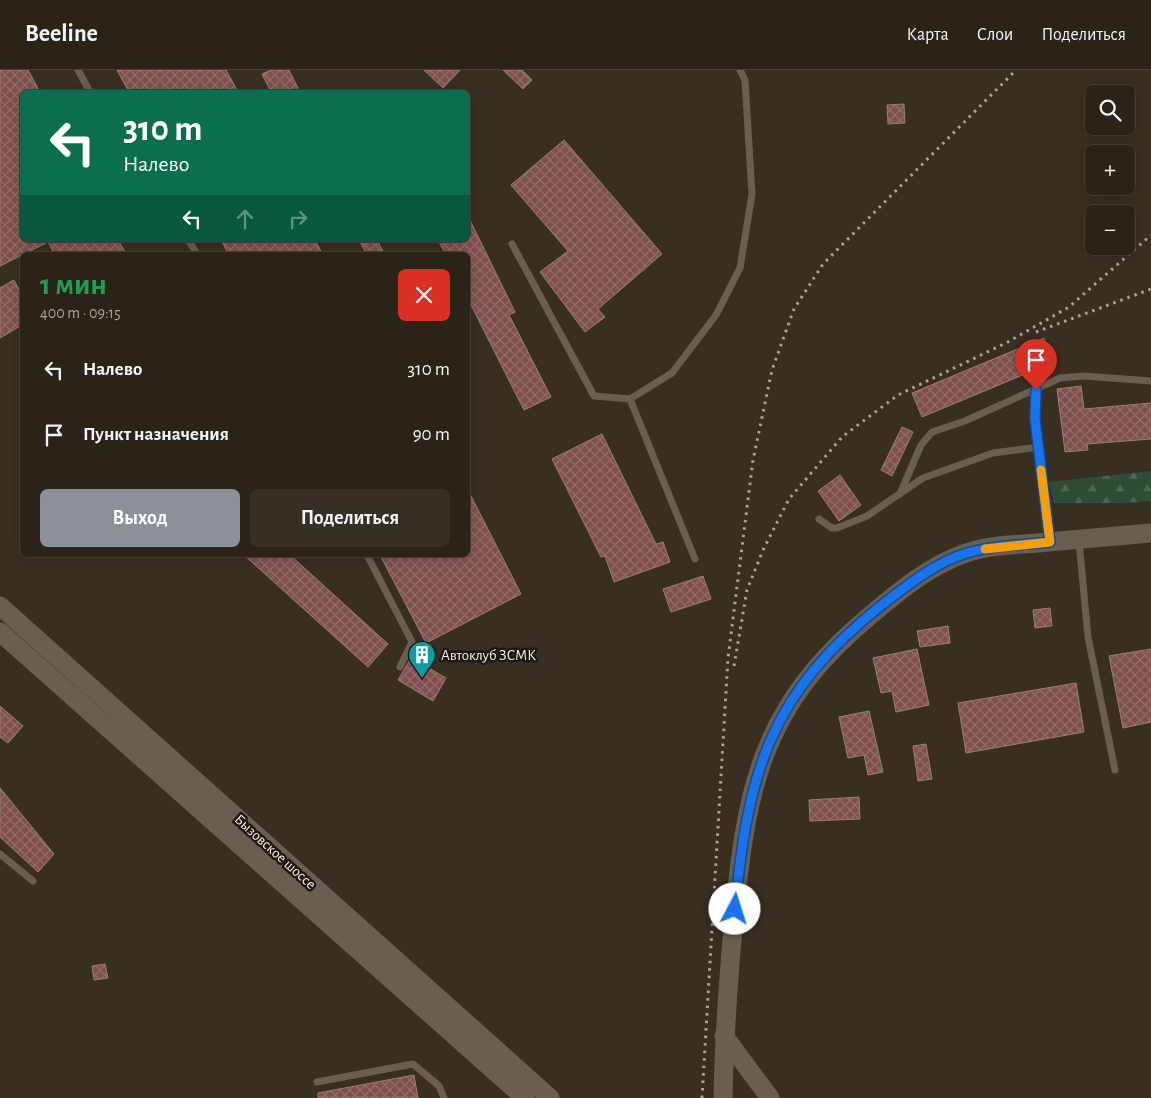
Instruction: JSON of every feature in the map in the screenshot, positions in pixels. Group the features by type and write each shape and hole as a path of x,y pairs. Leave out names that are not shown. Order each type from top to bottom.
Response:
{"main road":[{"path":"723,1098 724,1036 740,854 746,815 763,755 791,699 836,645 914,581 966,553 1002,546 1151,533"},
{"name":"Бызовское шоссе","path":"0,606 550,1098"},
{"name":"Бызовское шоссе","path":"0,632 525,1098"},
{"path":"724,1036 770,1098"}],"lane":[{"path":"78,70 89,90"},
{"path":"512,244 594,396 630,399 672,373 716,315 740,268 752,194 745,80 740,70"},
{"path":"900,494 921,445 932,432 965,421 1060,378 1084,376 1151,381"},
{"path":"1036,390 1035,419 1050,542"},
{"path":"630,399 694,559"},
{"path":"819,519 832,528 837,528 867,516 923,478 993,453 1039,447"},
{"path":"1079,540 1088,637 1115,770"},
{"path":"368,557 412,642 400,666"},
{"path":"0,854 34,881"},
{"path":"318,1082 413,1064 439,1086 444,1098"}],"green space":[{"path":"1151,471 1151,501 1054,503 1049,482"}],"building":[{"path":"0,70 28,70 39,90 20,90 20,242 48,242 28,252 20,252 20,256 0,266"},
{"path":"117,70 226,70 237,90 128,90"},
{"path":"271,70 289,70 299,90 270,90 262,74"},
{"path":"424,70 460,70 443,88"},
{"path":"503,70 522,70 532,80 523,89"},
{"path":"904,104 905,123 888,124 887,105"},
{"path":"564,140 662,254 598,309 605,317 585,332 540,272 568,251 511,185"},
{"path":"470,220 515,312 509,315 551,397 524,410 470,303 470,252 444,252 439,242 470,242"},
{"path":"48,242 119,242 125,252 53,252"},
{"path":"222,242 316,242 321,252 227,252"},
{"path":"360,242 378,242 383,252 365,252"},
{"path":"14,280 20,291 20,326 0,338 0,288"},
{"path":"1044,338 1054,362 922,417 912,393"},
{"path":"1081,386 1084,409 1151,403 1151,439 1087,444 1088,450 1065,452 1057,389"},
{"path":"902,427 913,432 892,476 881,470"},
{"path":"602,434 656,544 663,542 670,562 614,582 605,556 601,557 552,459"},
{"path":"840,475 861,505 839,521 818,491"},
{"path":"470,494 521,594 426,643 381,557 470,557"},
{"path":"246,557 292,557 388,644 368,667"},
{"path":"703,576 711,599 671,612 663,589"},
{"path":"1050,608 1052,626 1035,628 1033,610"},
{"path":"948,626 950,643 920,647 917,631"},
{"path":"917,649 929,705 896,712 892,691 881,693 873,658"},
{"path":"1151,649 1151,722 1123,728 1109,656"},
{"name":"Автоклуб ЗСМК","path":"411,658 446,678 433,701 398,680"},
{"path":"1076,683 1084,732 966,753 958,703"},
{"path":"0,706 23,726 8,743 0,737"},
{"path":"869,711 883,772 868,775 864,755 848,758 839,717"},
{"path":"926,744 932,779 918,781 913,746"},
{"path":"0,788 54,854 38,872 0,837"},
{"path":"859,797 860,819 810,821 809,800"},
{"path":"105,964 108,978 94,980 92,966"},
{"path":"414,1075 418,1098 318,1098 318,1093"}],"railway":[{"path":"702,1098 728,658 753,460 772,370 794,309 823,264 1016,70"},
{"path":"734,666 747,590 763,550 789,499 842,437 898,395 1006,343 1069,307 1151,235"},
{"path":"1036,332 1151,289"}],"slow traffic":[{"path":"985,549 1050,542 1041,470"}],"place":[{"name":"Автоклуб ЗСМК","path":"422,679"}],"route":[{"path":"735,909 746,815 763,755 791,699 826,655 877,609 914,581 942,564 966,553 1002,546 1050,542 1035,419 1036,390"}]}
